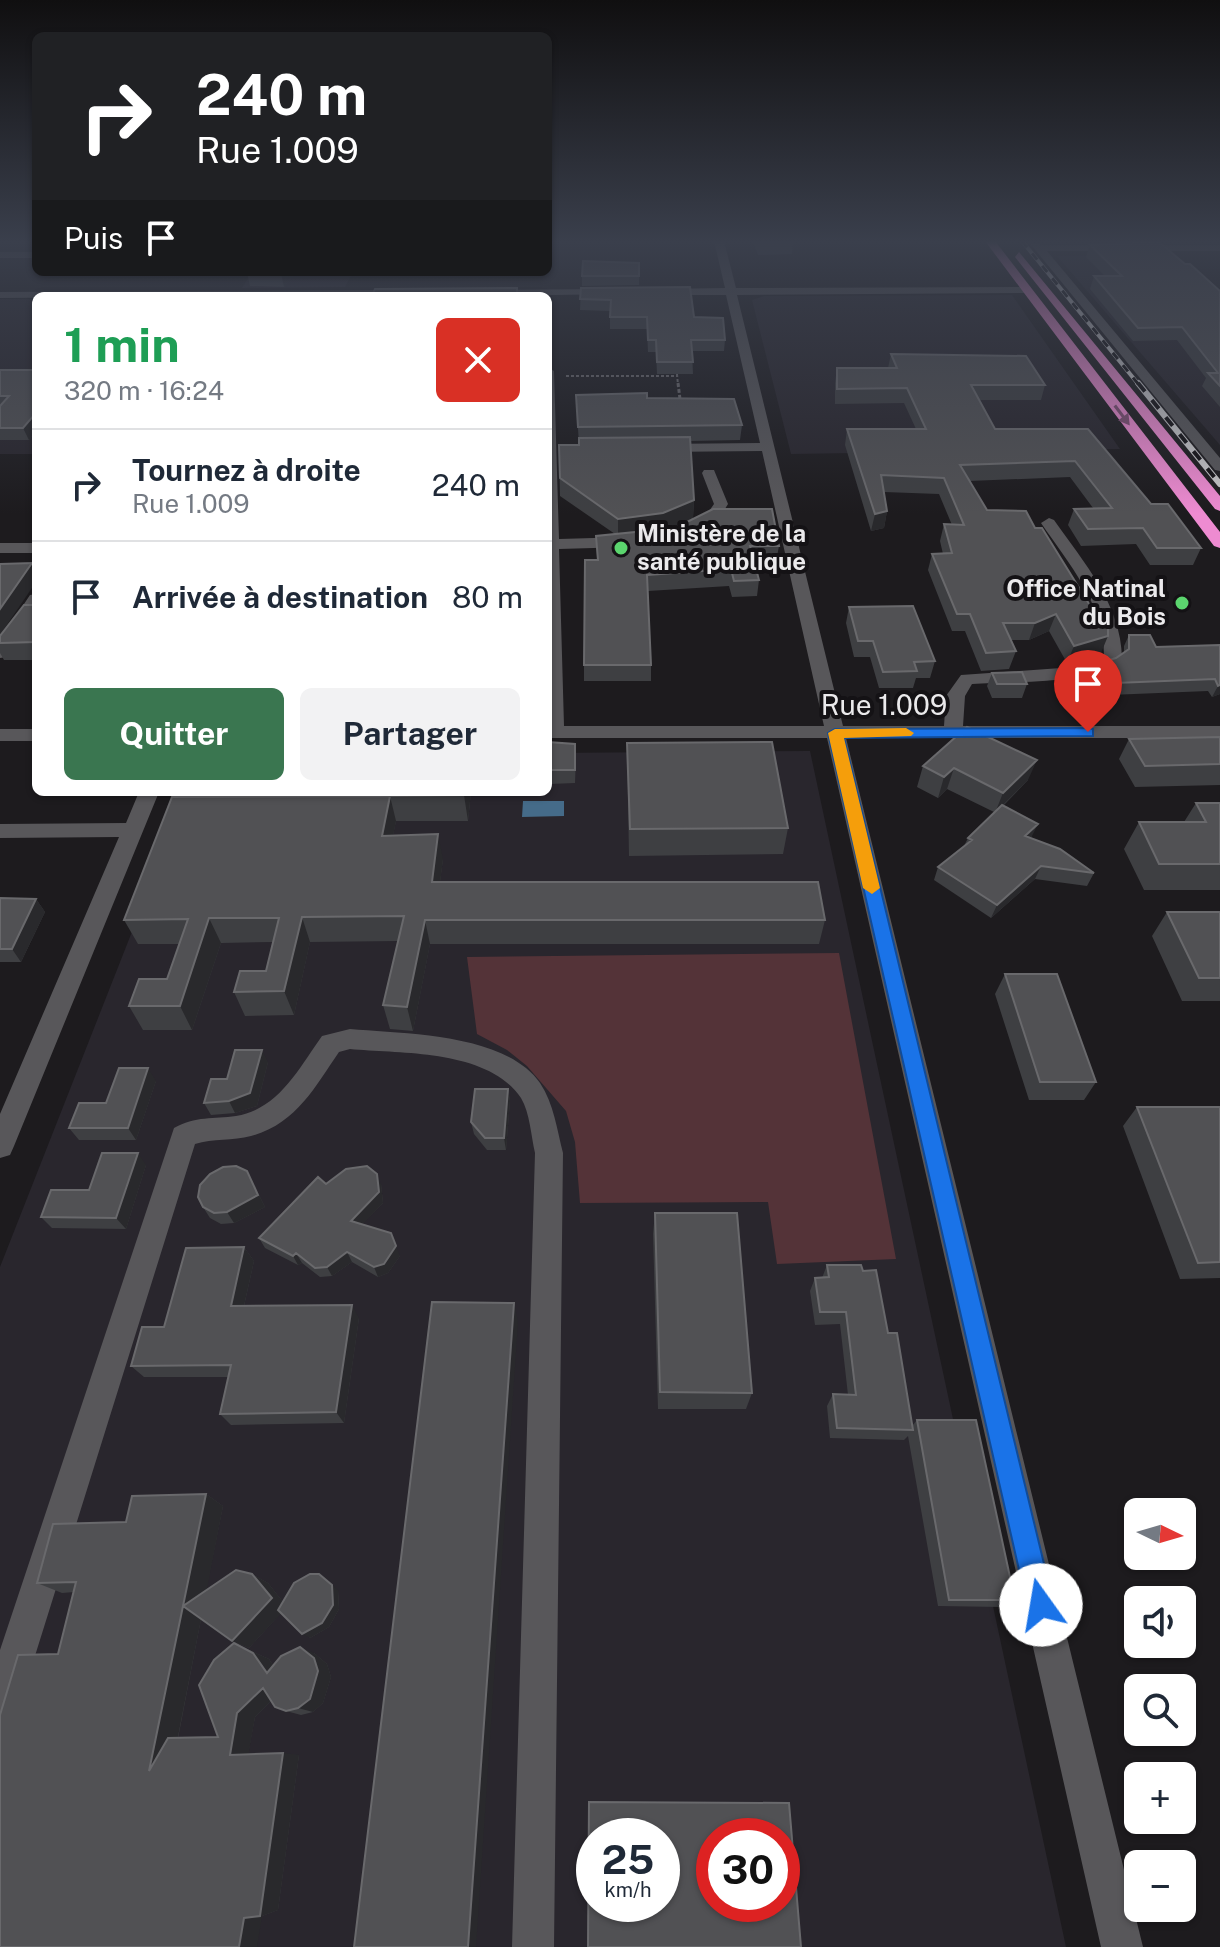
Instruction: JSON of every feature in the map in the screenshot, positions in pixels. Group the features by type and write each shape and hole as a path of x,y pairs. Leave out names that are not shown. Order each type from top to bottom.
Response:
{"highway":[{"path":"1058,332 1220,543"},
{"path":"1081,332 1220,506"}],"street":[{"path":"740,332 1122,1947"},
{"path":"1106,332 1220,467"},
{"path":"552,407 557,449 552,528"},
{"path":"643,448 767,447"},
{"path":"672,536 702,524 718,511 721,504 709,473"},
{"path":"953,733 955,698 960,684 967,679 1072,670 1099,665 1113,658 1115,638 1104,610 1049,523"},
{"path":"552,544 647,540"},
{"path":"0,548 32,548"},
{"path":"0,653 8,630 32,603"},
{"path":"8,630 32,629"},
{"name":"Rue 1.009","path":"552,732 1220,732"},
{"path":"0,735 32,735"},
{"path":"0,1146 147,796"},
{"path":"0,831 133,830"},
{"path":"0,1707 184,1136 198,1130 263,1122 276,1115 301,1091 331,1043 350,1039 487,1057 509,1068 530,1089 549,1153 533,1947"}],"path":[{"path":"552,374 677,375 680,399"}],"shaded area":[{"path":"0,332 32,332 32,454 0,454"},
{"path":"760,332 1038,332 1120,449 791,454"},
{"path":"1122,332 1220,332 1220,445"},
{"path":"810,751 1066,1947 0,1947 0,1267 185,796 552,796 552,753"},
{"path":"839,953 896,1259 777,1264 768,1202 580,1203 575,1142 566,1111 527,1066 507,1050 477,1034 467,957"}],"water":[{"path":"523,801 564,801 564,816 522,817"}],"building":[{"path":"648,332 724,332 725,340 691,340 693,362 657,362 656,340 648,340"},
{"path":"1186,332 1220,332 1220,386 1208,373 1218,373"},
{"path":"891,354 1026,356 1045,385 971,385 995,429 1088,429 1151,504 1168,504 1201,548 1157,548 1143,528 1088,529 1074,509 1112,508 1075,461 960,465 987,510 1026,511 1035,528 1042,528 1104,628 1108,628 1108,636 1074,646 1056,614 1035,623 1003,623 1016,651 986,653 970,614 957,614 932,554 952,553 944,524 964,525 944,478 881,475 887,511 875,514 847,429 926,429 907,388 837,389 837,368 897,368"},
{"path":"0,370 32,370 32,418 23,428 0,428 0,406 9,396 0,396"},
{"path":"647,393 647,398 734,399 742,425 578,427 576,395"},
{"path":"690,437 694,500 663,513 618,519 560,478 559,445 579,445 579,438"},
{"path":"713,509 772,509 779,546 750,546 759,580 734,581 731,569 647,575 651,665 584,665 585,560 598,560 596,536 675,528"},
{"path":"32,563 0,609 0,564"},
{"path":"24,605 32,605 32,642 0,643 0,636"},
{"path":"913,606 935,661 914,662 917,671 883,672 873,641 858,641 849,607"},
{"path":"1129,635 1150,635 1156,647 1220,645 1220,685 1215,679 1090,684 1081,668 1116,658 1129,649"},
{"path":"1022,672 1027,684 997,684 992,673"},
{"path":"967,727 1037,760 1003,793 954,768 944,777 923,766"},
{"path":"1220,737 1220,764 1145,766 1129,739"},
{"path":"552,742 575,744 575,770 552,770"},
{"path":"772,742 788,828 630,829 627,743"},
{"path":"390,796 382,836 438,834 432,882 818,882 825,920 425,920 407,1007 383,1005 404,916 302,917 284,991 234,992 240,971 266,971 279,918 209,918 180,1006 129,1006 139,979 167,979 188,919 124,920 172,797"},
{"path":"1196,803 1220,803 1220,864 1159,864 1139,822 1206,822"},
{"path":"1002,805 1038,824 1025,836 1060,849 1094,873 1041,866 997,905 938,867 972,840 968,838"},
{"path":"0,898 36,899 12,949 0,949"},
{"path":"1167,912 1220,912 1220,978 1199,978"},
{"path":"1005,974 1057,974 1096,1082 1040,1082"},
{"path":"235,1050 262,1050 250,1093 229,1101 204,1103 211,1079 227,1079"},
{"path":"119,1068 148,1068 128,1128 69,1128 79,1103 106,1103"},
{"path":"475,1089 508,1089 504,1138 485,1138 471,1122"},
{"path":"1137,1107 1220,1107 1220,1262 1198,1263"},
{"path":"102,1153 138,1153 116,1218 41,1217 51,1190 89,1190"},
{"path":"236,1166 247,1171 258,1195 227,1212 214,1213 203,1207 198,1197 200,1185 210,1174 223,1167"},
{"path":"367,1166 377,1174 379,1192 351,1221 391,1233 396,1246 384,1264 374,1267 347,1252 327,1267 315,1268 296,1253 293,1256 259,1238 318,1177 326,1184 346,1169"},
{"path":"655,1213 737,1213 752,1393 660,1392"},
{"path":"244,1247 231,1306 352,1305 336,1412 220,1414 231,1365 131,1366 142,1327 164,1327 186,1248"},
{"path":"827,1265 861,1265 863,1271 876,1270 888,1333 897,1333 913,1430 837,1428 833,1394 856,1395 846,1312 820,1312 815,1278 829,1277"},
{"path":"432,1302 514,1303 468,1947 354,1947"},
{"path":"917,1420 976,1420 1015,1600 949,1600"},
{"path":"206,1494 149,1771 168,1738 218,1737 199,1685 214,1660 234,1643 253,1653 267,1673 281,1656 300,1647 314,1658 318,1671 310,1699 298,1708 286,1711 275,1707 263,1688 237,1713 230,1755 283,1753 260,1916 244,1918 239,1947 0,1947 0,1715 18,1655 58,1654 76,1582 37,1583 53,1524 126,1522 132,1496"},
{"path":"236,1570 252,1574 272,1598 232,1641 183,1606"},
{"path":"310,1574 319,1574 332,1585 333,1605 322,1623 302,1634 278,1610 294,1583"},
{"path":"589,1802 789,1803 790,1818 696,1818 696,1922 799,1922 801,1947 588,1947 588,1922 680,1922 680,1818 589,1818"}],"railway":[{"path":"1096,332 1139,385"},
{"path":"1138,383 1220,484"}],"slow traffic":[{"path":"872,888 835,733 906,733"}],"place":[{"name":"Ministère de la santé publique","path":"621,548"},
{"name":"Office Natinal du Bois","path":"1182,603"}],"route":[{"path":"1041,1605 835,733 1088,732"}]}
